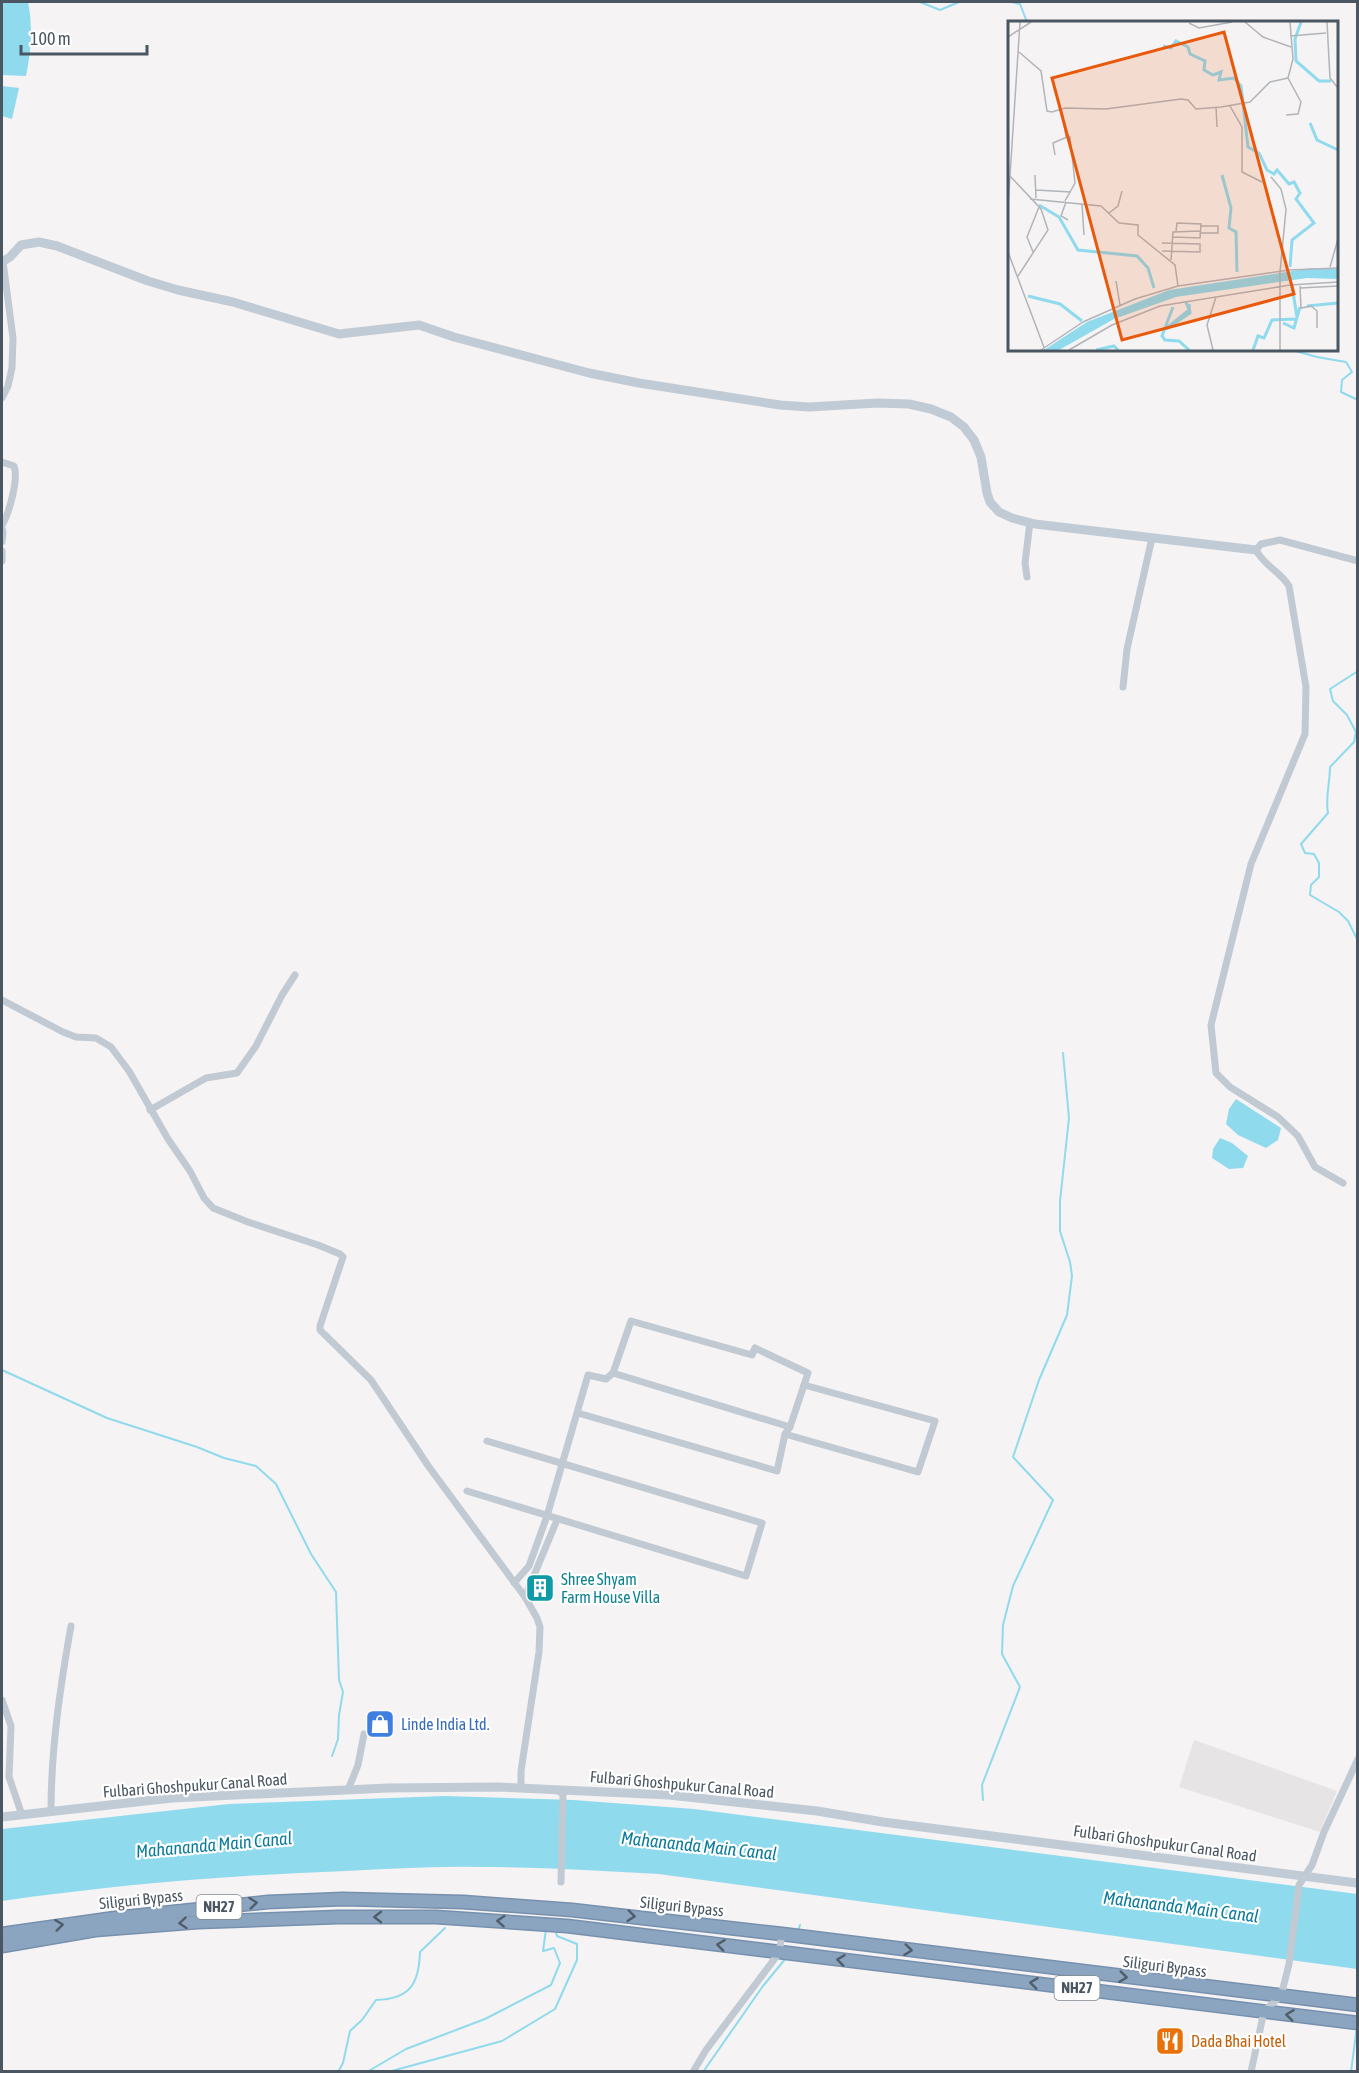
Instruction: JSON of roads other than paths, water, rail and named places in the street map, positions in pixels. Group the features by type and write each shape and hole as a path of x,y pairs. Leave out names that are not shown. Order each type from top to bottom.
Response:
{"highway":[{"name":"Siliguri Bypass","path":"2,1934 115,1918 268,1902 344,1899 463,1902 572,1910 809,1937 1354,2005"},
{"name":"NH27","path":"2,1946 95,1930 198,1922 338,1917 463,1918 567,1926 1353,2022"}],"street":[{"path":"2,398 12,369 13,338 2,262 21,245 39,242 187,292 233,302 339,334 419,325 454,337 589,373 780,405 809,407 909,404 951,417 964,427 974,440 981,458 990,502 999,512 1012,518 1256,550"},
{"path":"2,462 14,466 17,472 2,526 2,542"},
{"path":"1027,578 1025,563 1030,522"},
{"path":"1123,687 1131,631 1152,538"},
{"path":"1256,550 1261,544 1280,540 1358,561"},
{"path":"1256,550 1261,560 1283,576 1289,586 1306,687 1305,734 1251,864 1211,1025 1216,1073 1230,1087 1278,1117 1298,1136 1315,1167 1343,1183"},
{"path":"2,551 2,561"},
{"path":"150,1110 206,1078 237,1073 256,1046 295,975"},
{"path":"2,1000 63,1032 76,1037 96,1038 108,1044 129,1071 150,1110 190,1171 208,1204 248,1222 318,1245 344,1257 321,1322 321,1330 371,1380 429,1467 525,1597 540,1626 521,1771 521,1787"},
{"path":"514,1583 528,1566 547,1516 588,1375 606,1379 613,1372 631,1321 752,1355 755,1348 808,1373 790,1427 785,1434 777,1471 578,1413"},
{"path":"613,1372 790,1427"},
{"path":"785,1434 918,1472 934,1421 804,1385"},
{"path":"466,1491 746,1576 762,1522 487,1441"},
{"path":"525,1597 557,1520"},
{"path":"51,1812 51,1776 58,1698 70,1626"},
{"path":"2,1700 11,1726 9,1777 22,1815"},
{"path":"348,1790 358,1765 364,1734"},
{"path":"1251,2072 1264,2011 1281,1996 1289,1964 1301,1880 1312,1865 1324,1832 1358,1759"},
{"name":"Fulbari Ghoshpukur Canal Road","path":"2,1817 172,1798 348,1790 521,1787 560,1792 669,1796 817,1811 1301,1880 1357,1883"},
{"path":"560,1792 561,1879"},
{"path":"693,2072 706,2050 779,1953 782,1934"}],"water":[{"path":"2,2 28,2 31,39 26,76 2,75"},
{"path":"2,86 19,88 12,119 2,116"},
{"path":"1236,1099 1281,1128 1278,1140 1266,1148 1238,1135 1226,1124 1229,1109"},
{"path":"1220,1138 1232,1143 1248,1156 1243,1168 1229,1169 1212,1158 1213,1149"},
{"name":"Mahananda Main Canal","path":"445,1796 573,1800 694,1809 1357,1894 1357,1969 659,1874 591,1870 444,1867 303,1873 130,1886 2,1901 2,1829 229,1804"}],"waterway":[{"path":"920,2 940,10 959,2"},
{"path":"1011,2 1020,4 1027,21"},
{"path":"1296,351 1346,362 1352,372 1342,380 1341,392 1358,400"},
{"path":"1358,671 1330,689 1333,701 1347,715 1356,732 1354,742 1330,767 1328,813 1301,844 1305,853 1314,854 1319,863 1319,877 1311,885 1310,895 1339,912 1348,921 1358,941"},
{"path":"983,1800 982,1785 1020,1687 1002,1654 1003,1625 1013,1586 1053,1500 1013,1457 1039,1380 1067,1315 1072,1276 1060,1231 1060,1201 1069,1118 1063,1053"},
{"path":"2,1370 107,1418 224,1458 256,1466 276,1484 311,1554 336,1592 339,1680 343,1692 338,1739 332,1756"},
{"path":"798,1931 800,1925"},
{"path":"338,2072 343,2063 350,2031 362,2020 376,2000 397,1997 410,1988 415,1981 420,1952 445,1928"},
{"path":"367,2072 406,2049 485,2019 551,1985 560,1963 554,1948 543,1951 546,1929"},
{"path":"388,2072 502,2041 555,2009 577,1960 577,1944 557,1936 555,1929"},
{"path":"703,2072 763,1986 786,1958"},
{"path":"1351,2072 1357,2026"}],"place":[{"name":"Shree Shyam Farm House Villa","path":"540,1588"},
{"name":"Linde India Ltd.","path":"380,1724"},
{"name":"Dada Bhai Hotel","path":"1170,2041"}]}
